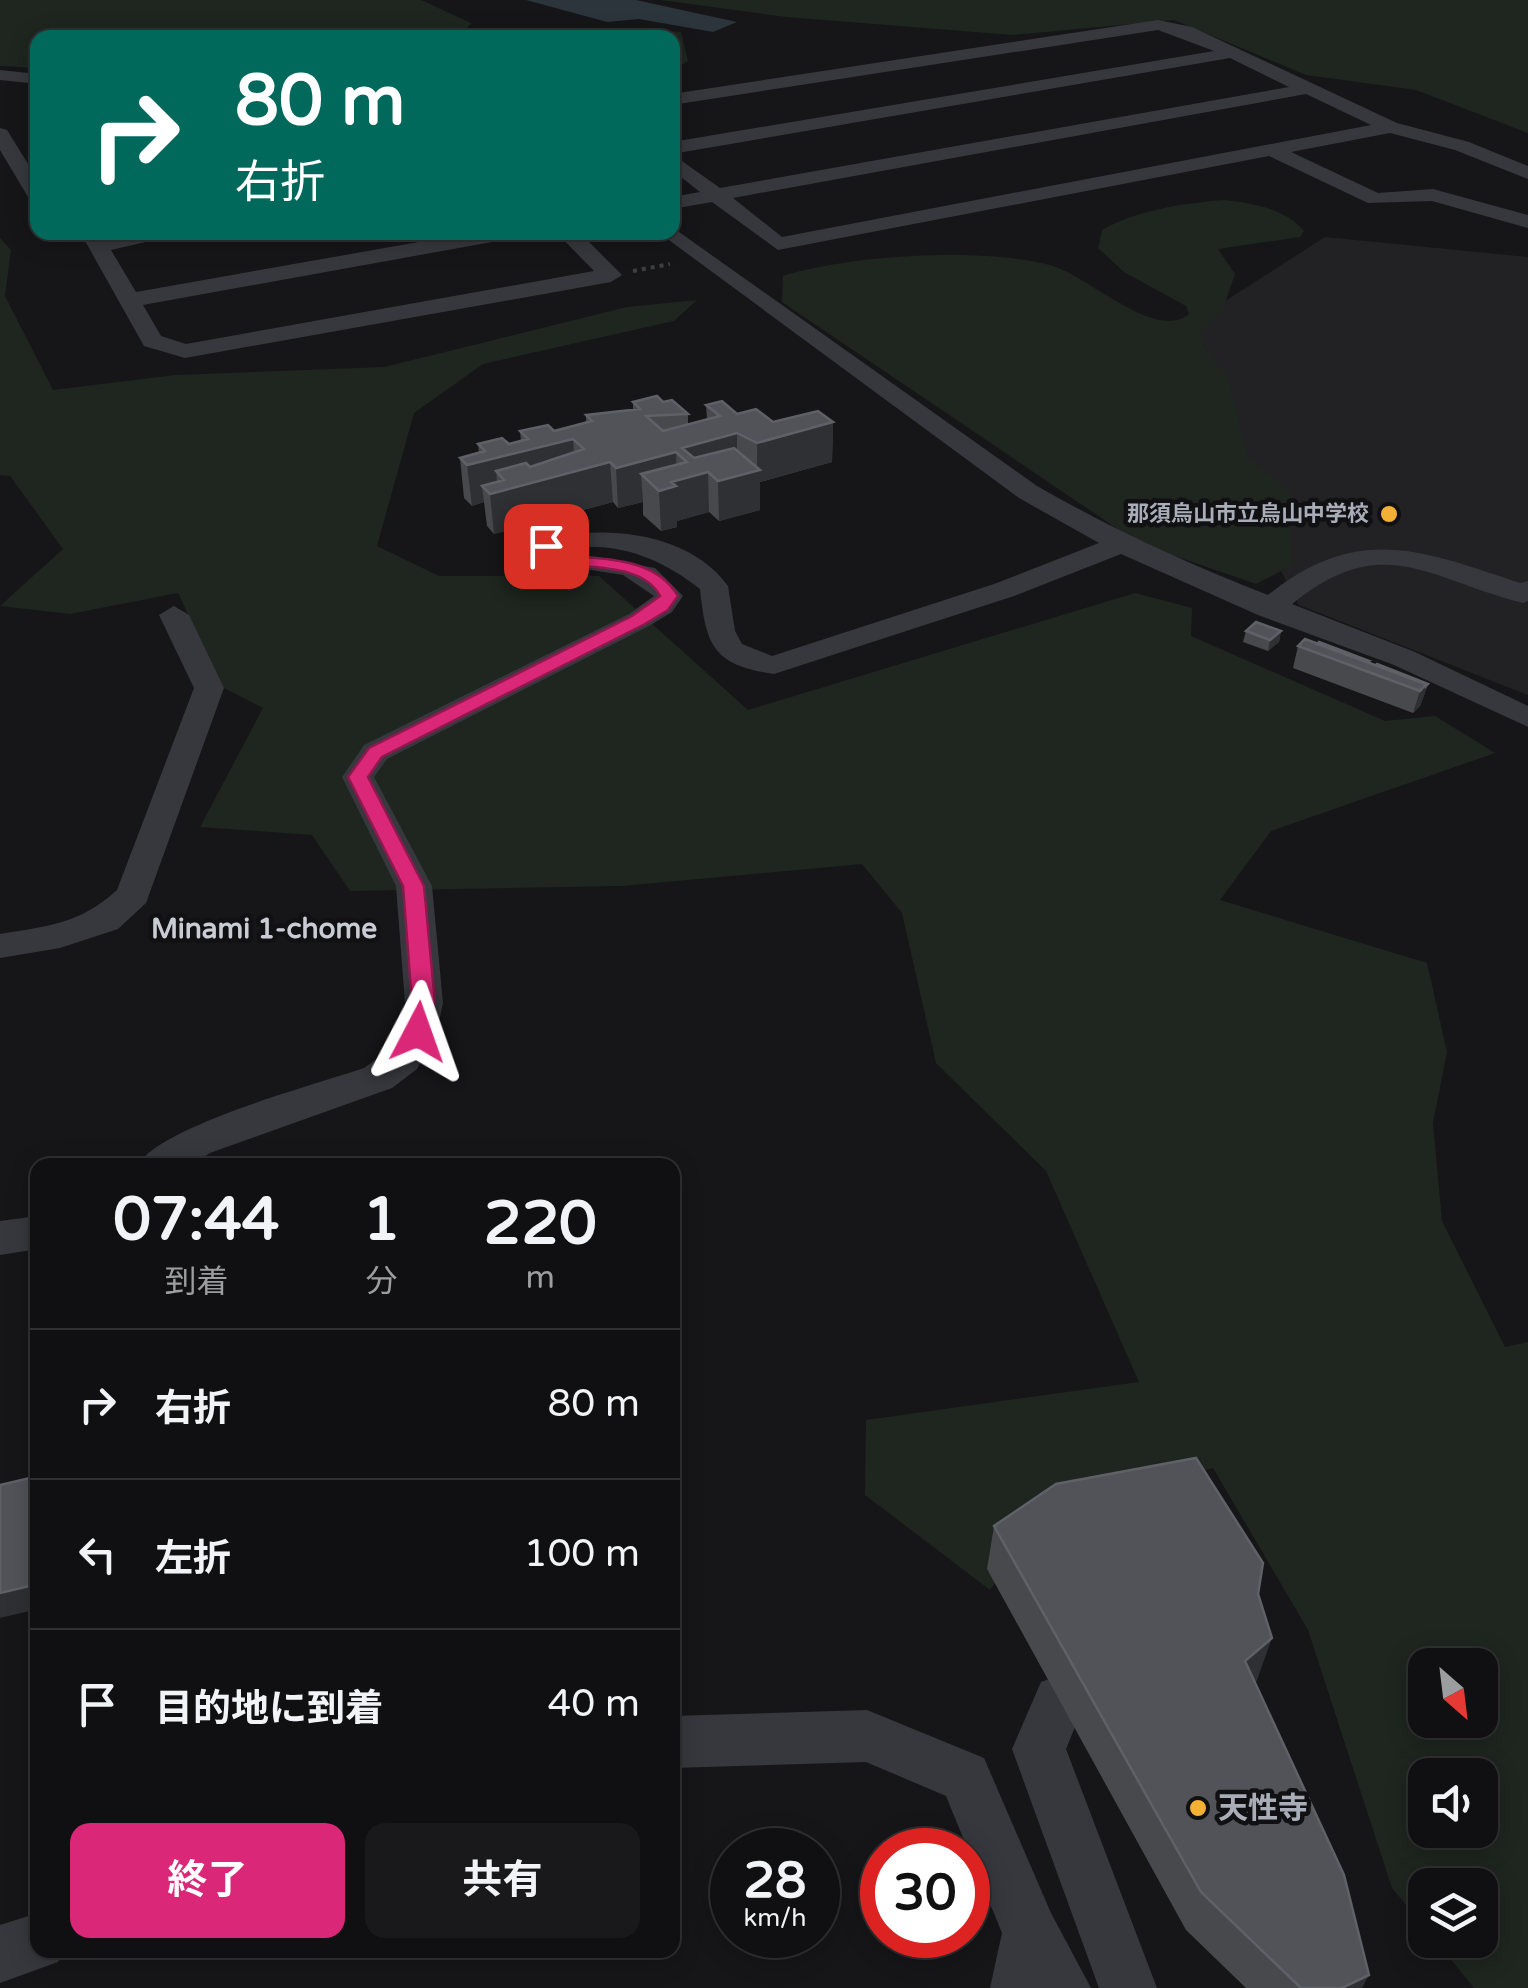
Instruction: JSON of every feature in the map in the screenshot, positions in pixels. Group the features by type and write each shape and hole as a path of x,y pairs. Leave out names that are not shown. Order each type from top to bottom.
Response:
{"street":[{"path":"680,99 1158,25 1186,31 1390,127 1462,146 1528,173"},
{"path":"680,147 1231,53"},
{"path":"906,64 1107,181"},
{"path":"0,75 30,77"},
{"path":"680,202 1306,89"},
{"path":"680,166 778,244 1390,127"},
{"path":"10,139 30,181"},
{"path":"1272,150 1374,200 1433,195 1528,222"},
{"path":"95,240 152,341 184,352 611,275"},
{"path":"126,301 469,240"},
{"path":"574,240 611,275"},
{"path":"678,240 1028,492 1118,545 1268,609 1442,676 1528,718"},
{"path":"170,1158 196,1142 378,1078 403,1059 418,1032 424,1003 414,886 358,777 376,752 638,620 662,606 669,596 662,583 642,573 622,566 556,560 544,555 546,546 596,535 683,563 714,586 721,638 730,653 750,663 774,665 1038,578 1118,545"},
{"path":"1268,609 1319,571 1368,555 1424,562 1524,594 1528,590"},
{"path":"0,946 60,936 105,920 133,894 209,688 174,615"},
{"path":"0,1238 30,1233"},
{"path":"1060,1700 1039,1748 1128,1988"},
{"path":"680,1742 868,1736 965,1777 1031,1933 1062,1988"},
{"path":"1019,1988 1031,1933"},
{"path":"0,1954 30,1945"}],"path":[{"path":"611,275 700,258"}],"shaded area":[{"path":"0,0 421,0 471,23 458,30 30,30 30,68 0,66"},
{"path":"526,0 636,0 737,22 713,32 639,19 607,22"},
{"path":"661,0 1528,0 1528,133 1416,90 1306,75 1174,20 1013,35 786,17"},
{"path":"680,32 681,32 688,61 680,66"},
{"path":"1225,200 1278,212 1304,231 1300,237 1218,249 1235,274 1222,312 1200,332 1204,347 1228,377 1247,455 1285,488 1298,507 1290,525 1293,565 1256,584 1140,544 782,302 783,276 811,269 916,256 989,256 1050,265 1139,313 1160,320 1180,319 1189,314 1186,306 1124,272 1098,248 1102,230 1161,209"},
{"name":"那須烏山市立烏山中学校","path":"1325,237 1528,257 1528,695 1299,605 1203,424 1194,321"},
{"path":"0,238 11,250 5,296 53,390 175,375 384,367 627,307 697,300 674,321 483,364 414,413 377,546 439,576 599,576 748,710 1135,593 1192,608 1191,636 1385,721 1435,716 1495,753 1271,831 1220,900 1427,963 1447,1052 1433,1123 1442,1221 1505,1347 1528,1342 1528,1988 1474,1988 1450,1958 1498,1958 1498,1868 1408,1868 1408,1907 1392,1888 1308,1630 1213,1468 1049,1509 990,1590 865,1495 866,1420 1139,1382 1046,1171 936,1063 902,913 862,864 621,886 350,891 312,835 200,827 263,708 222,687 178,593 70,614 0,606 63,549 10,476 0,475"}],"building":[{"path":"657,396 663,402 672,400 688,414 646,416 663,431 720,416 706,405 722,401 737,414 756,409 773,422 818,411 833,422 757,443 737,433 682,448 694,458 734,448 760,470 718,481 708,472 671,482 676,486 659,491 641,474 687,462 676,452 616,468 610,462 490,494 482,486 504,480 496,471 526,463 530,467 584,449 573,439 467,465 460,458 485,451 478,444 502,438 509,444 528,439 520,431 548,425 554,431 592,421 586,415 640,409 633,402"},
{"path":"1256,622 1281,631 1270,640 1246,631"},
{"path":"1305,639 1426,684 1420,691 1298,646"},
{"path":"1319,642 1369,661 1317,644"},
{"name":"天性寺","path":"1196,1458 1263,1563 1258,1594 1272,1638 1245,1661 1344,1875 1369,1975 1342,1988 1301,1988 1201,1892 994,1526 1056,1484"},
{"path":"30,1478 30,1586 0,1593 0,1485"}],"place":[{"name":"那須烏山市立烏山中学校","path":"1389,514"},
{"name":"天性寺","path":"1198,1808"}],"district":[{"name":"Minami 1-chome","path":"264,929"}],"route":[{"path":"418,1032 424,1003 414,886 358,777 376,752 638,620 662,606 669,596 662,583 642,573 622,566 556,560 544,555 546,546"}]}
